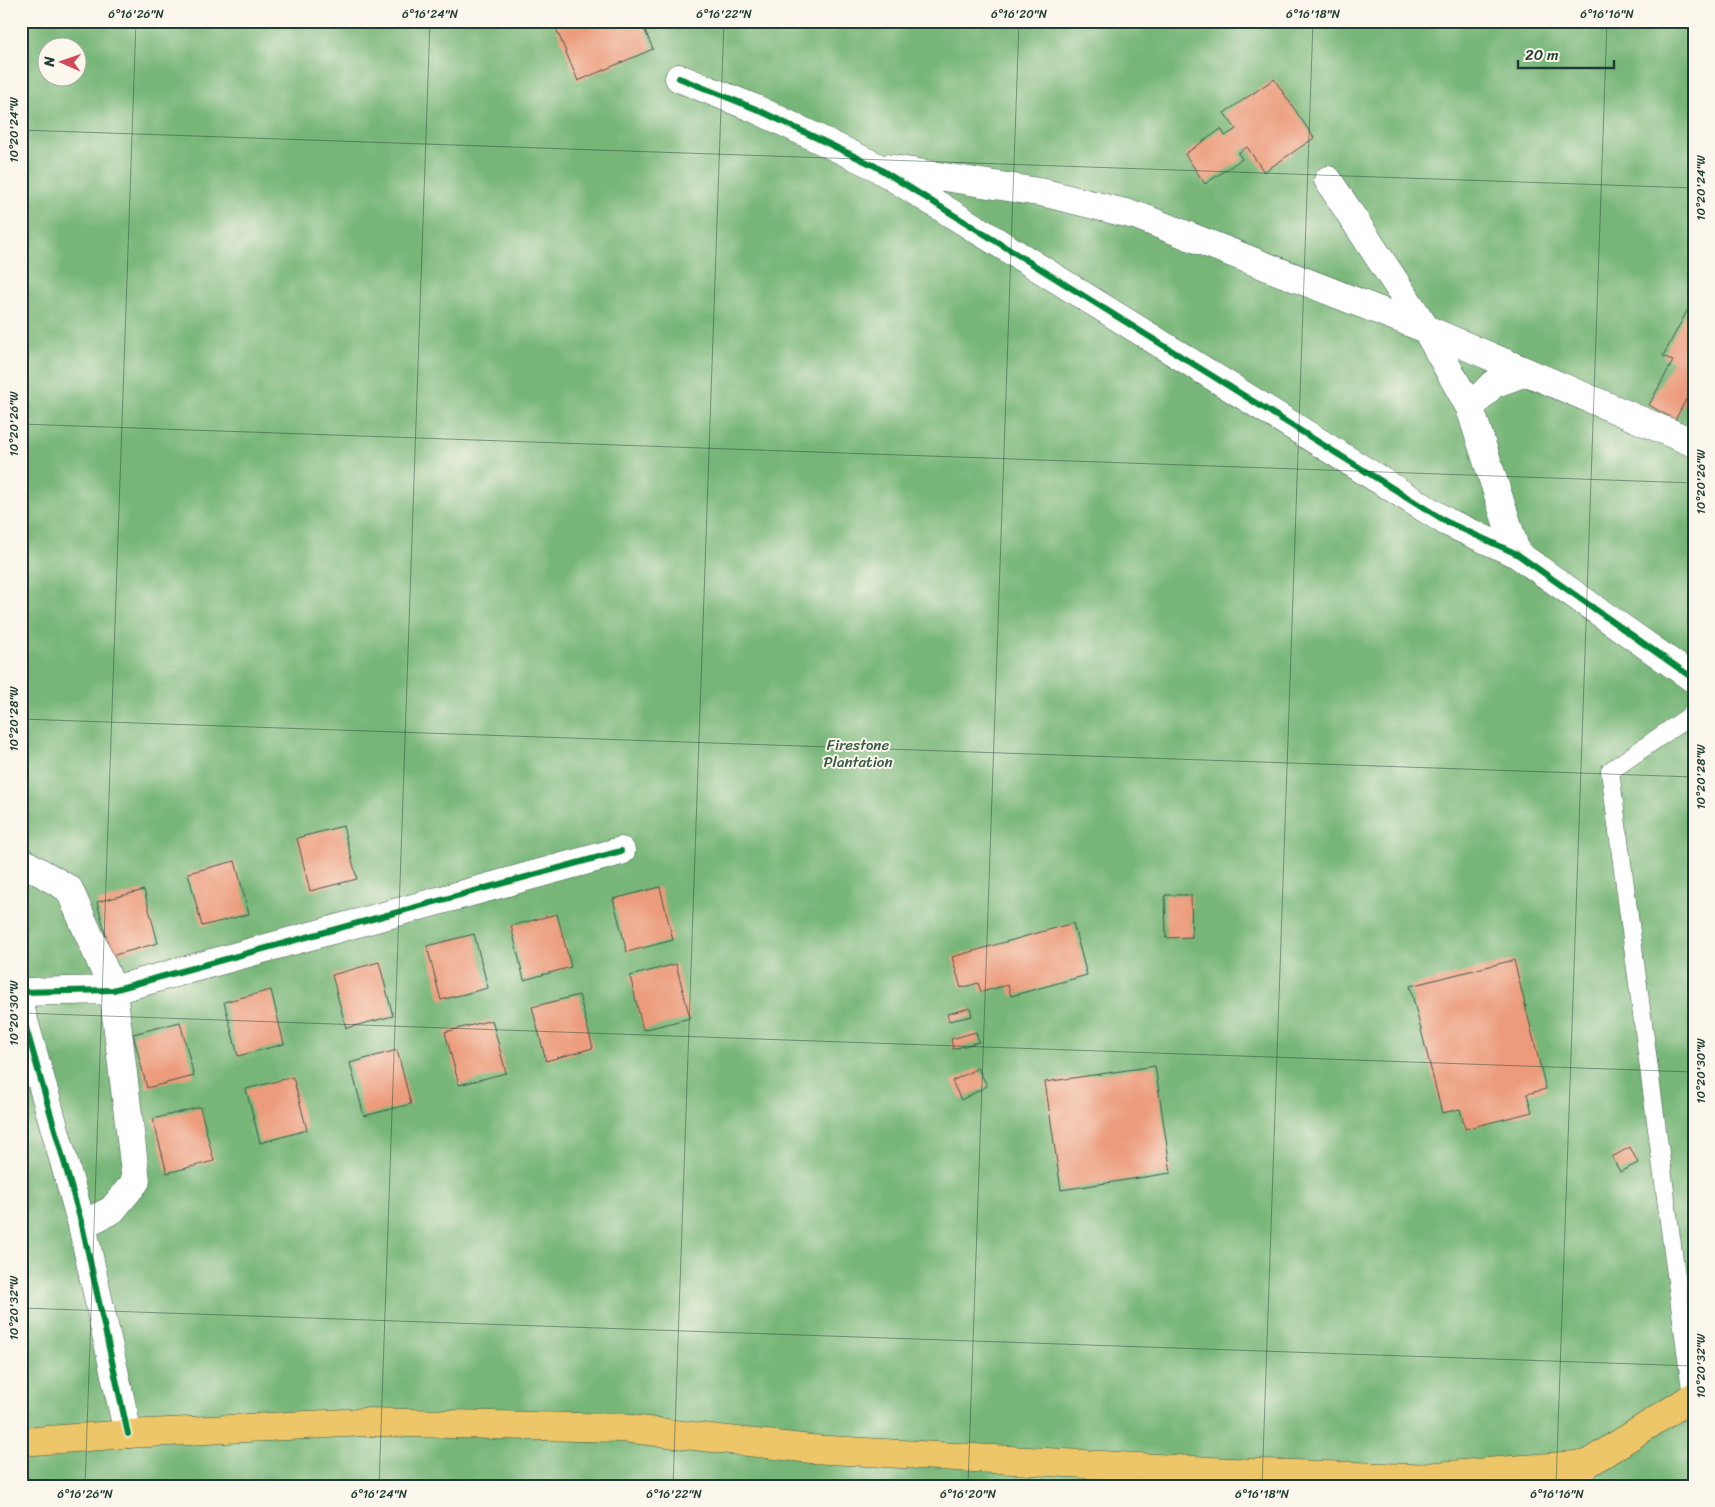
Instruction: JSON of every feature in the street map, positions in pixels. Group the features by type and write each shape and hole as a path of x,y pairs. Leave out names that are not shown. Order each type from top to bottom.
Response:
{"main road":[{"path":"1568,1486 1587,1464 1693,1397"},
{"path":"21,1442 128,1434 366,1422 621,1428 811,1449 1230,1472 1412,1478 1587,1464"},
{"path":"1412,1478 1459,1486"}],"street":[{"path":"679,78 756,109 874,166 1447,522 1517,554 1694,678"},
{"path":"874,166 1045,193 1138,216 1426,329 1694,443"},
{"path":"1328,180 1426,329 1470,408 1517,554"},
{"path":"1470,408 1493,384 1526,372"},
{"path":"128,1434 82,1225 22,1010 113,990 621,851"},
{"path":"21,861 70,890 113,990 136,1181 112,1210 82,1225"}],"lane":[{"path":"1693,1397 1610,772 1694,713"}],"green space":[{"name":"Firestone Plantation","path":"21,21 1694,21 1694,1486 21,1486"}],"building":[{"path":"553,21 641,21 653,49 578,81"},
{"path":"1274,79 1314,138 1264,172 1247,147 1238,153 1242,159 1205,184 1185,154 1221,129 1225,136 1236,129 1224,113"},
{"path":"1694,298 1694,385 1675,420 1649,405 1673,361 1663,356"},
{"path":"343,826 357,879 310,891 297,838"},
{"path":"235,861 249,914 202,926 188,873"},
{"path":"660,887 673,940 627,952 613,899"},
{"path":"144,890 158,943 111,956 97,902"},
{"path":"1165,895 1191,895 1192,937 1166,938"},
{"path":"557,914 571,967 524,980 511,926"},
{"path":"1073,923 1087,975 1011,996 1008,985 981,992 978,983 961,988 952,957"},
{"path":"474,934 488,988 441,1000 427,946"},
{"path":"1514,960 1546,1089 1527,1094 1532,1112 1465,1129 1460,1109 1442,1113 1410,986"},
{"path":"379,962 393,1016 346,1028 332,975"},
{"path":"676,964 690,1018 643,1030 630,976"},
{"path":"271,990 284,1044 238,1056 224,1002"},
{"path":"579,995 593,1048 546,1061 532,1007"},
{"path":"970,1008 972,1016 949,1021 947,1014"},
{"path":"492,1020 506,1073 459,1085 445,1032"},
{"path":"180,1022 194,1076 147,1088 133,1034"},
{"path":"976,1032 979,1042 953,1049 951,1039"},
{"path":"397,1050 411,1104 364,1116 350,1063"},
{"path":"1155,1066 1171,1173 1061,1190 1045,1082"},
{"path":"978,1068 987,1086 961,1100 952,1081"},
{"path":"293,1077 307,1130 260,1143 246,1089"},
{"path":"200,1107 214,1161 167,1173 153,1119"},
{"path":"1630,1147 1638,1163 1620,1172 1612,1157"}],"cycle path":[{"path":"679,78 756,109 875,166 1447,522 1517,554 1694,679"},
{"path":"21,992 113,990 621,851"},
{"path":"21,1010 82,1225 128,1434"}]}
